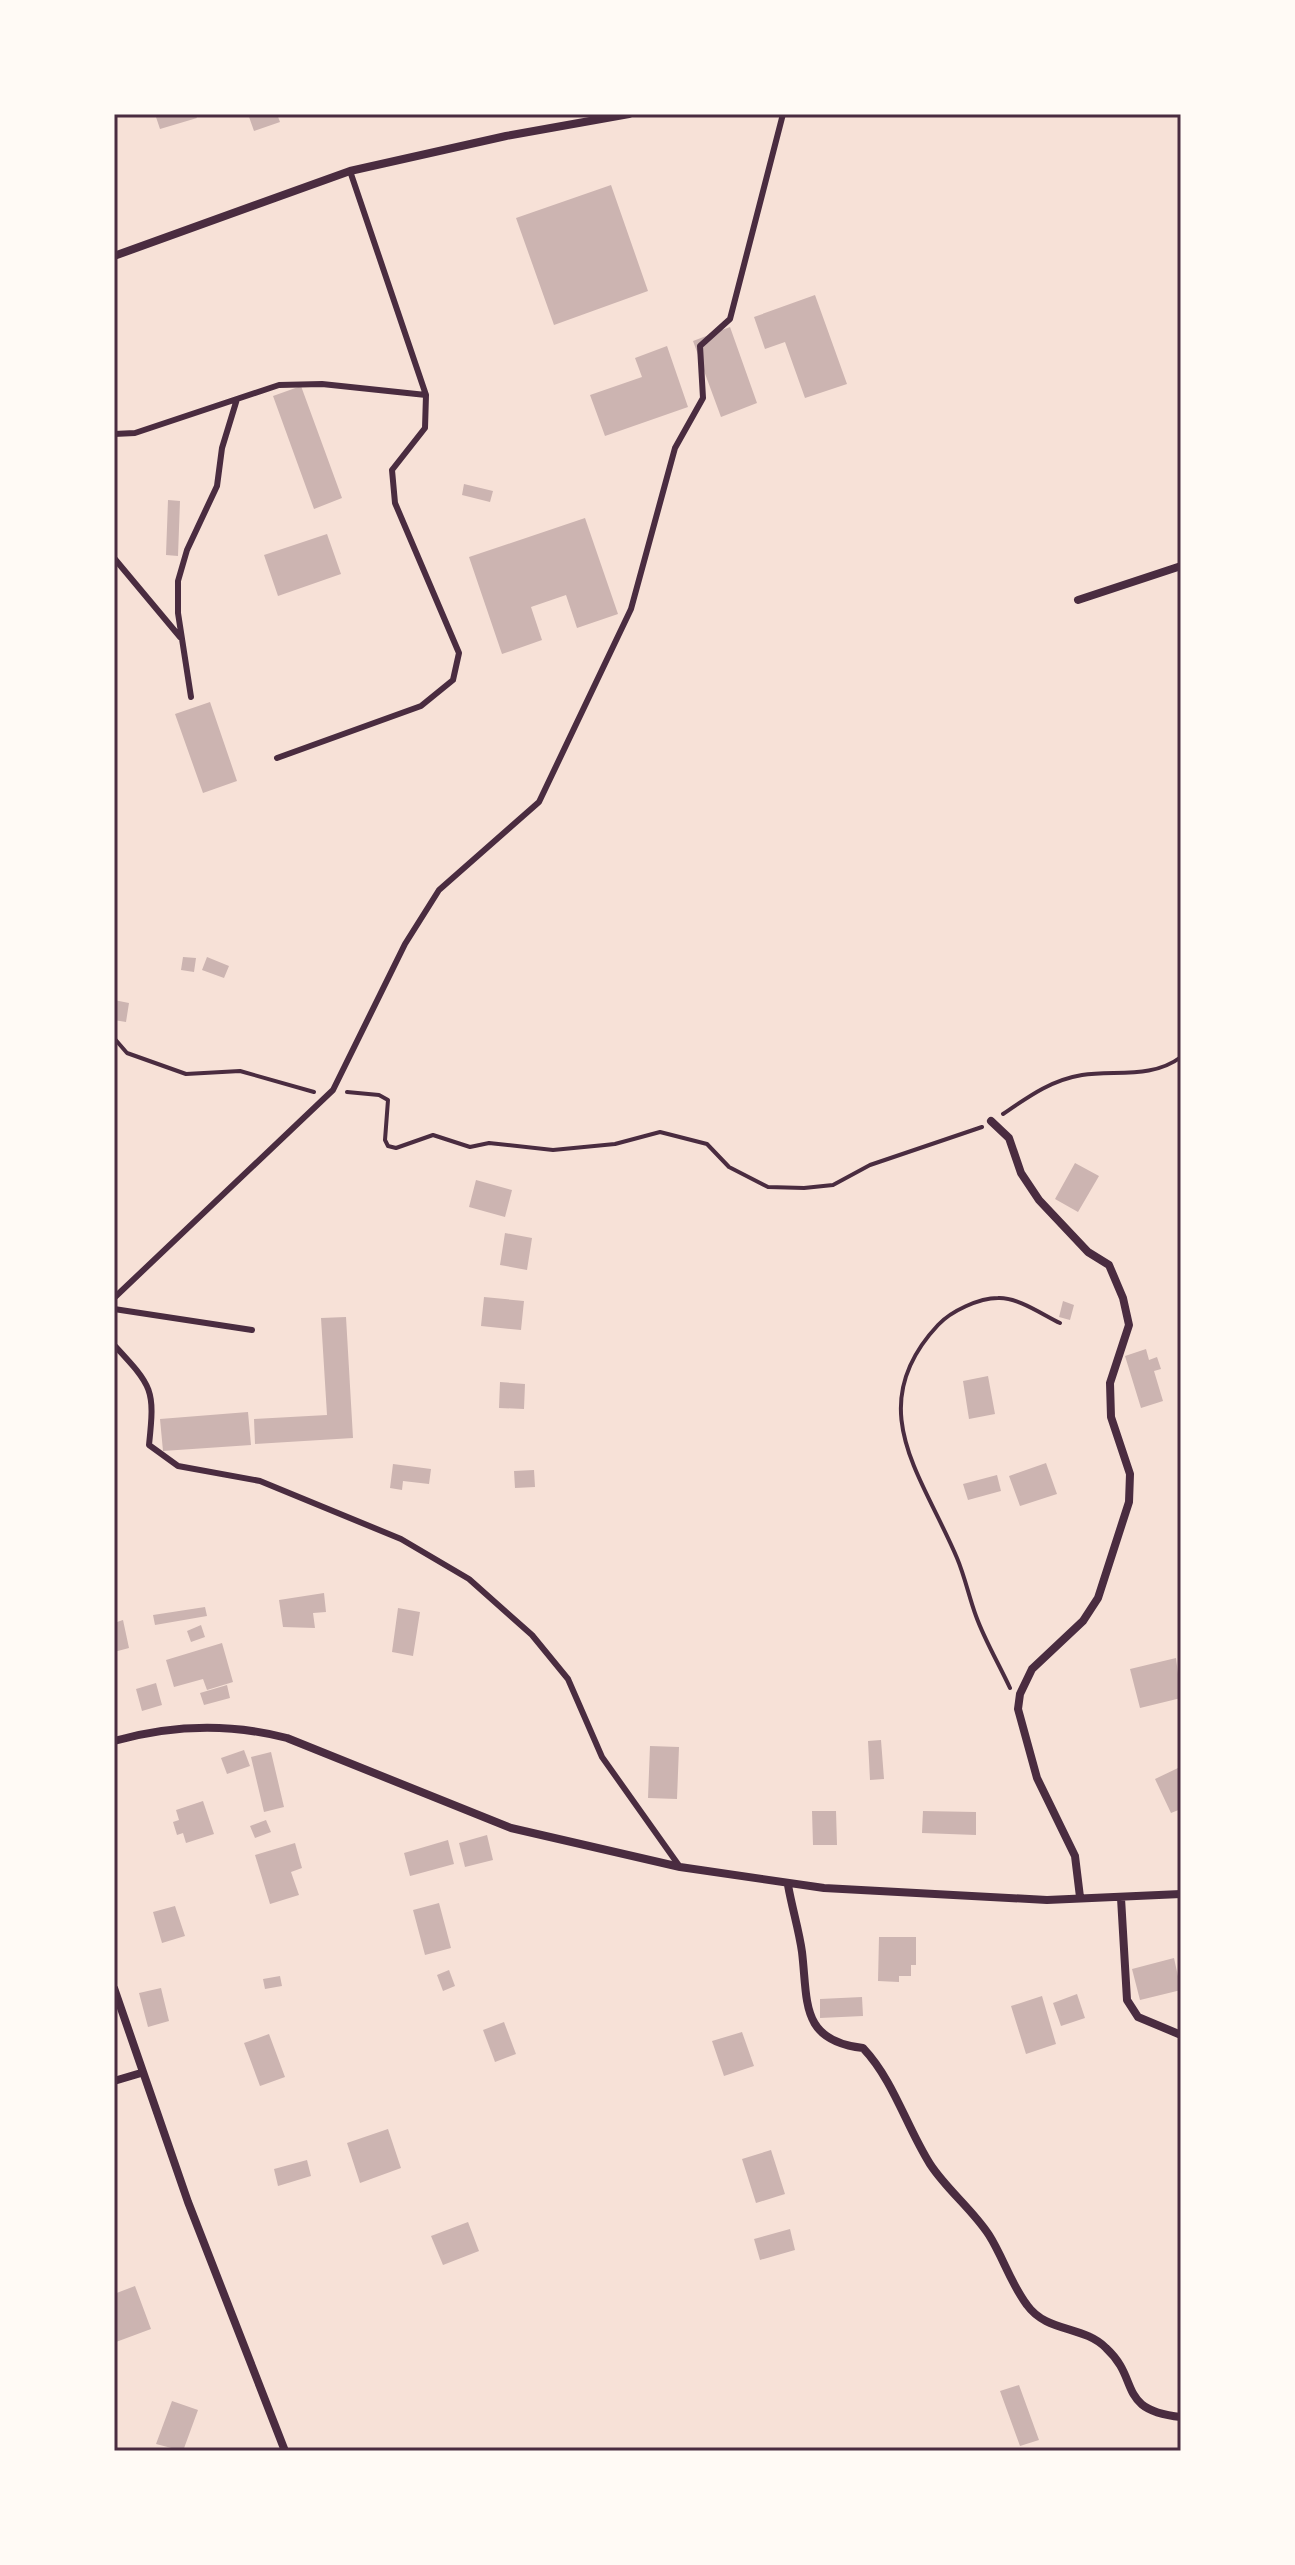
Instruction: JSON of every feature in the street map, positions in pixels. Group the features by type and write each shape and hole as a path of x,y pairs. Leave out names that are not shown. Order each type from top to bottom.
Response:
{"street":[{"path":"114,256 350,171 506,136 629,114"},
{"path":"1078,600 1181,566"},
{"path":"991,1121 1009,1138 1021,1173 1039,1200 1088,1252 1109,1265 1123,1298 1129,1325 1110,1383 1111,1417 1130,1474 1129,1502 1098,1598 1083,1621 1032,1669 1020,1694 1018,1709 1037,1778 1075,1856 1080,1897"},
{"path":"114,1741 158,1728 251,1729 287,1738 511,1828 680,1867 788,1885 1047,1900 1181,1894"},
{"path":"788,1885 802,1951 804,1992 823,2035 838,2045 863,2048 880,2066 932,2167 971,2209 991,2237 1027,2305 1044,2323 1083,2334 1105,2347 1118,2363 1131,2393 1145,2409 1181,2417"},
{"path":"1121,1898 1127,2000 1138,2017 1181,2035"},
{"path":"114,1988 141,2073 285,2451"},
{"path":"114,2081 141,2073"}],"lane":[{"path":"114,1298 333,1090 405,944 439,890 539,802 603,674 631,609 675,448 703,398 700,346 730,319 783,114"},
{"path":"277,758 421,706 453,680 459,653 395,503 392,470 425,428 426,395 350,171"},
{"path":"114,434 135,433 279,385 322,384 426,395"},
{"path":"191,697 182,640 178,581 187,550 217,486 222,448 237,399"},
{"path":"114,558 182,640"},
{"path":"114,1309 252,1330"},
{"path":"114,1345 136,1369 154,1399 149,1445 163,1457 178,1466 260,1481 401,1539 469,1579 532,1635 568,1679 602,1757 680,1867"}],"path":[{"path":"114,1038 127,1053 186,1074 240,1071 311,1093 333,1090 379,1095 388,1100 385,1140 388,1146 396,1148 433,1135 470,1147 489,1143 553,1150 615,1144 660,1132 707,1144 729,1167 768,1187 833,1185 870,1165 941,1140 973,1133 1049,1084 1083,1075 1131,1075 1181,1057"},
{"path":"1018,1709 981,1628 958,1560 916,1473 903,1433 900,1396 904,1374 917,1349 941,1322 958,1310 998,1298 1060,1323"}],"building":[{"path":"155,114 195,114 197,118 160,129"},
{"path":"248,114 277,114 280,122 254,131"},
{"path":"611,185 648,291 554,325 516,218"},
{"path":"815,295 847,384 805,398 785,342 765,349 754,317"},
{"path":"730,327 757,403 721,417 693,341"},
{"path":"667,346 688,407 605,436 590,395 642,377 635,358"},
{"path":"301,386 342,498 314,509 273,396"},
{"path":"464,484 493,491 490,502 462,495"},
{"path":"168,500 180,501 178,556 166,555"},
{"path":"585,518 618,614 577,628 566,595 531,607 542,640 502,654 469,557"},
{"path":"327,534 341,574 278,596 264,555"},
{"path":"210,702 237,781 203,793 175,714"},
{"path":"183,957 196,958 194,972 181,970"},
{"path":"207,957 229,966 224,978 202,970"},
{"path":"114,1000 129,1003 126,1022 114,1020"},
{"path":"1075,1163 1099,1176 1078,1212 1055,1199"},
{"path":"476,1180 512,1190 505,1217 469,1207"},
{"path":"505,1233 532,1238 527,1270 500,1265"},
{"path":"484,1297 524,1301 521,1330 481,1326"},
{"path":"1063,1301 1074,1305 1070,1320 1059,1317"},
{"path":"346,1317 353,1438 255,1444 254,1419 327,1415 321,1318"},
{"path":"1146,1349 1149,1360 1157,1357 1161,1369 1154,1371 1163,1401 1141,1408 1125,1356"},
{"path":"988,1376 995,1414 969,1419 963,1381"},
{"path":"500,1382 525,1384 524,1409 499,1408"},
{"path":"248,1412 251,1445 163,1451 160,1419"},
{"path":"1046,1463 1057,1494 1020,1506 1009,1476"},
{"path":"393,1464 431,1469 429,1484 403,1481 402,1490 390,1488"},
{"path":"534,1470 535,1487 515,1488 514,1471"},
{"path":"997,1475 1001,1491 968,1500 963,1484"},
{"path":"324,1593 326,1612 313,1613 315,1628 283,1627 279,1600"},
{"path":"205,1607 207,1616 155,1625 153,1615"},
{"path":"398,1608 420,1612 413,1656 392,1652"},
{"path":"123,1620 129,1648 114,1652 114,1623"},
{"path":"201,1625 205,1637 191,1642 187,1631"},
{"path":"222,1643 233,1682 207,1690 203,1679 174,1687 166,1660"},
{"path":"1176,1658 1181,1698 1140,1708 1130,1669"},
{"path":"156,1683 162,1705 142,1711 136,1689"},
{"path":"227,1685 230,1698 204,1705 200,1693"},
{"path":"881,1740 884,1779 870,1780 868,1741"},
{"path":"650,1746 679,1747 677,1799 648,1798"},
{"path":"244,1750 250,1766 227,1774 221,1758"},
{"path":"271,1752 284,1807 264,1812 251,1757"},
{"path":"1178,1768 1181,1809 1171,1813 1155,1779"},
{"path":"203,1801 214,1834 186,1843 183,1833 177,1835 173,1822 179,1820 176,1810"},
{"path":"812,1811 836,1811 837,1845 813,1845"},
{"path":"923,1811 976,1812 976,1835 922,1833"},
{"path":"266,1820 271,1832 255,1838 250,1826"},
{"path":"487,1835 493,1860 465,1867 459,1843"},
{"path":"448,1840 454,1864 410,1876 404,1853"},
{"path":"295,1843 302,1868 291,1872 299,1895 270,1904 255,1855"},
{"path":"439,1903 451,1948 425,1955 413,1910"},
{"path":"175,1906 185,1936 162,1943 153,1912"},
{"path":"879,1937 916,1937 916,1965 911,1965 911,1976 899,1976 899,1982 878,1981"},
{"path":"1174,1958 1181,1990 1140,2000 1132,1969"},
{"path":"449,1970 455,1986 443,1991 437,1975"},
{"path":"280,1976 282,1986 265,1989 263,1979"},
{"path":"161,1988 169,2021 148,2027 139,1993"},
{"path":"1077,1994 1085,2018 1061,2026 1053,2003"},
{"path":"1042,1996 1056,2044 1026,2054 1011,2006"},
{"path":"862,1997 863,2016 820,2018 820,1999"},
{"path":"504,2022 516,2054 495,2062 483,2030"},
{"path":"742,2032 754,2066 724,2076 712,2041"},
{"path":"269,2034 285,2077 260,2086 244,2043"},
{"path":"388,2129 401,2168 360,2183 347,2143"},
{"path":"771,2150 785,2194 756,2203 742,2159"},
{"path":"307,2160 311,2176 278,2186 274,2169"},
{"path":"468,2222 479,2251 443,2265 431,2236"},
{"path":"790,2229 795,2250 760,2260 754,2239"},
{"path":"135,2286 151,2329 116,2342 114,2294"},
{"path":"1019,2385 1039,2440 1020,2446 1000,2391"},
{"path":"172,2401 198,2410 183,2451 156,2444"}]}
